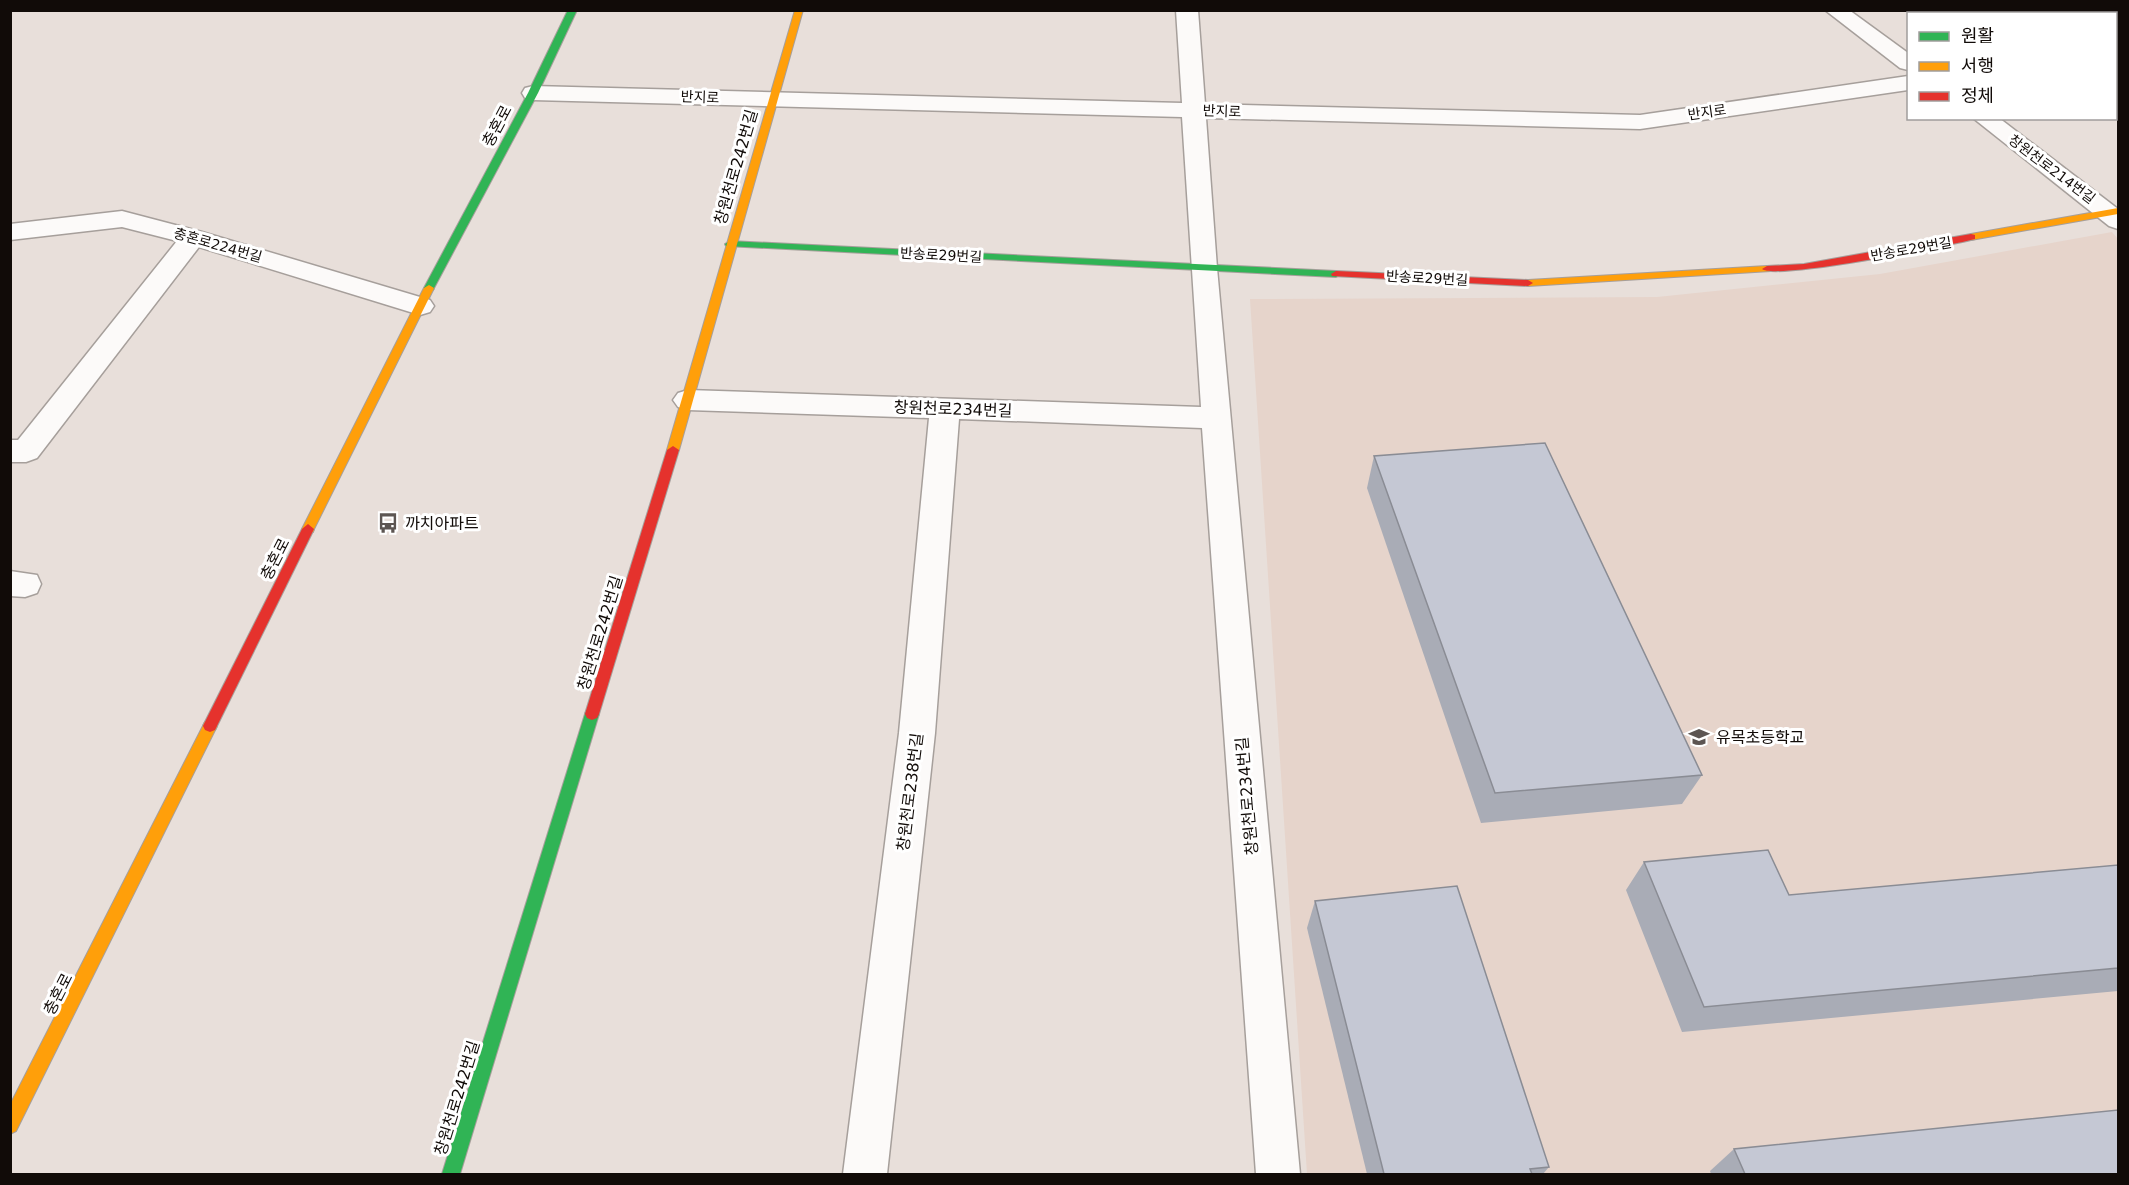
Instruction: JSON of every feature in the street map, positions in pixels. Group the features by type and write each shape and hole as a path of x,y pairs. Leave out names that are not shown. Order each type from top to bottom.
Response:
{"street":[{"name":"충혼로","path":"10,1125 420,306 533,93 573,10"},
{"name":"창원천로242번길","path":"451,1174 688,400 730,244 799,10"},
{"name":"창원천로234번길","path":"1187,10 1204,268 1278,1174"},
{"path":"1834,10 1907,62"},
{"name":"반지로","path":"533,93 1640,122 1907,83"},
{"name":"창원천로214번길","path":"1987,120 2116,215"},
{"name":"반송로29번길","path":"730,244 1524,283 1804,267 2116,215"},
{"name":"충혼로224번길","path":"10,232 122,219 193,237 420,306"},
{"path":"10,451 26,451 193,237"},
{"name":"창원천로234번길","path":"688,400 1217,418"},
{"name":"창원천로238번길","path":"865,1174 917,733 945,408"}],"shaded area":[{"name":"유목초등학교","path":"2112,232 2118,239 2118,1174 1307,1174 1250,299 1657,297 1880,274"}],"building":[{"path":"1545,443 1702,775 1495,793 1374,456"},
{"path":"1768,850 1789,895 2118,865 2118,968 1704,1007 1644,862"},
{"path":"1457,886 1549,1167 1530,1169 1532,1174 1384,1174 1315,901"},
{"path":"2118,1110 2118,1174 1745,1174 1734,1149"}],"traffic: fast":[{"path":"429,288 533,93 573,10"},
{"path":"730,244 1336,274"},
{"path":"451,1174 592,714"}],"traffic: slow":[{"path":"673,450 799,10"},
{"path":"1971,237 2118,211"},
{"path":"1528,283 1767,269"},
{"path":"308,529 429,288"},
{"path":"10,1125 210,726"}],"traffic: jam":[{"path":"1767,269 1804,267 1971,237"},
{"path":"1336,274 1528,283"},
{"path":"592,714 673,450"},
{"path":"210,726 308,529"}],"place":[{"name":"까치아파트","path":"388,523"},
{"name":"유목초등학교","path":"1699,737"}]}
